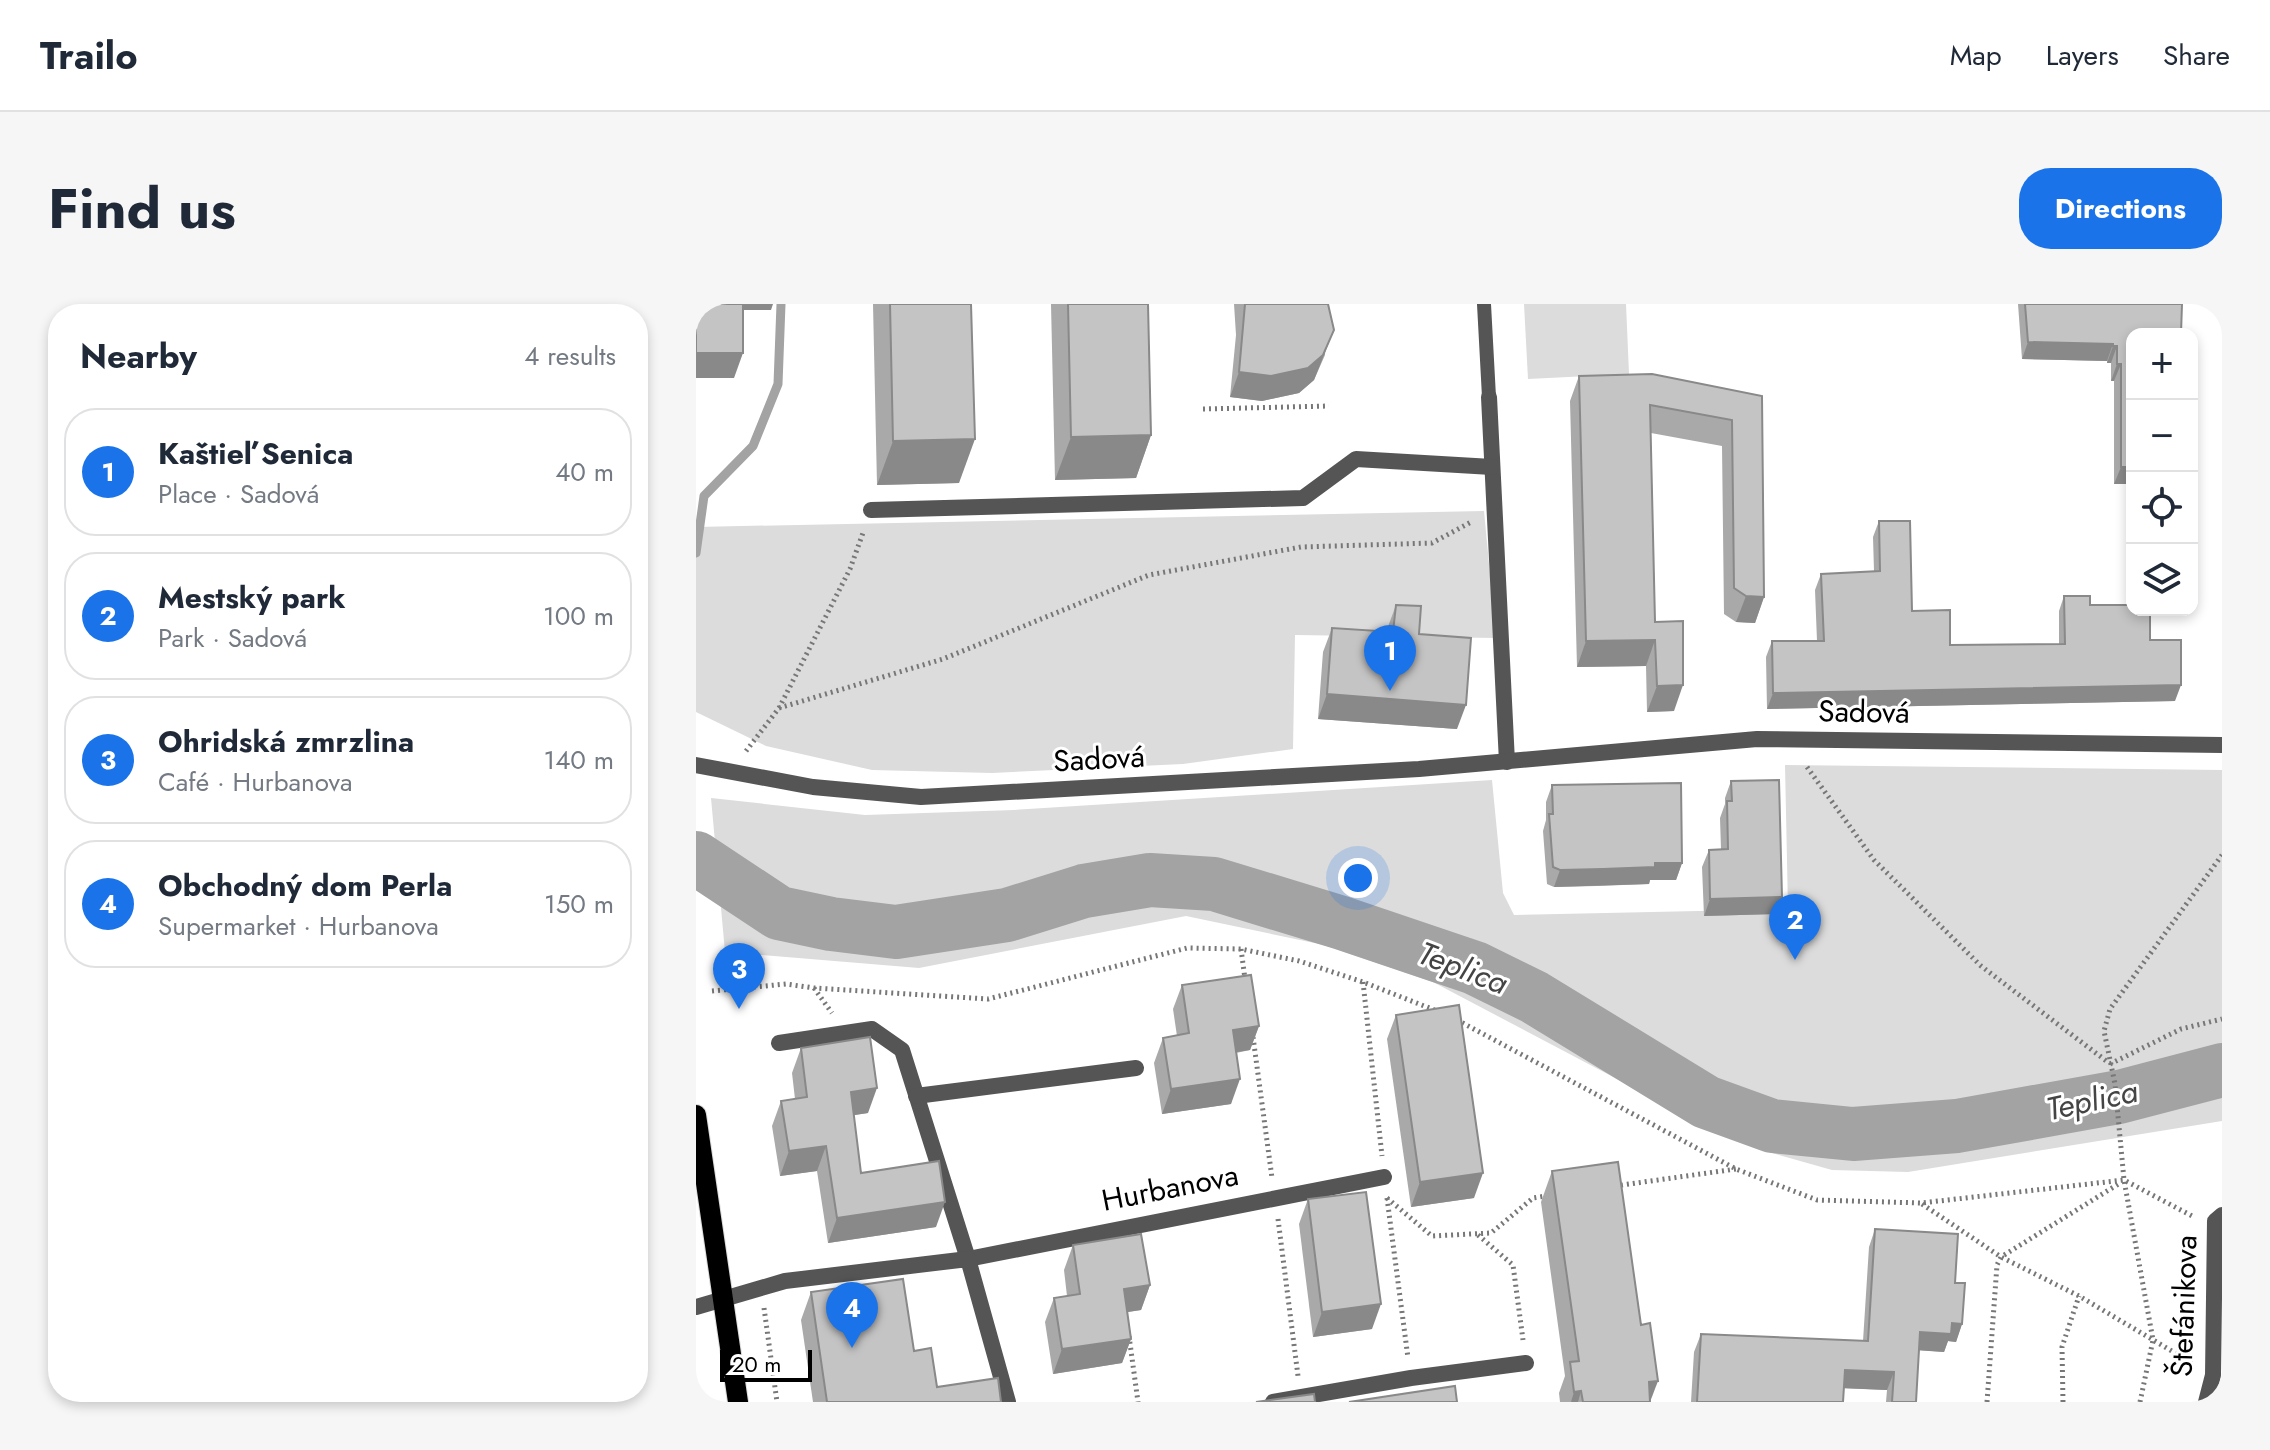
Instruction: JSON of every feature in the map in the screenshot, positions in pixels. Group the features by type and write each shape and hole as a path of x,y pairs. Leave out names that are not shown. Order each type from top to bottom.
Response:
{"main road":[{"path":"696,1115 738,1402"}],"street":[{"path":"1489,397 1507,762"},
{"path":"871,510 1303,498 1356,459 1492,467"},
{"name":"Sadová","path":"696,765 813,787 921,797 1507,762 1757,739 2222,745"},
{"path":"779,1043 872,1029 902,1050 968,1259 1008,1402"},
{"path":"916,1096 1136,1068"},
{"name":"Hurbanova","path":"696,1307 785,1281 968,1259 1384,1177"},
{"name":"Štefánikova","path":"2206,1402 2213,1375 2218,1218"},
{"path":"1273,1402 1411,1378 1526,1363"}],"lane":[{"path":"1484,304 1489,397"}],"path":[{"path":"1203,409 1329,406"},
{"path":"746,751 779,708 850,569 871,510"},
{"path":"779,708 943,659 1149,575 1301,547 1432,543 1473,521"},
{"path":"1807,767 1874,860 1981,966 2110,1064"},
{"path":"2140,1402 2153,1340 2124,1180 2115,1084 2104,1031 2110,1009 2222,855"},
{"path":"712,991 786,984 988,999 1187,948 1241,949 1299,961 1441,1013"},
{"path":"1454,1018 1736,1169 1817,1200 1921,1203 2124,1180 2200,1221 2218,1218"},
{"path":"2110,1064 2181,1029 2222,1019"},
{"path":"1611,1187 1736,1169"},
{"path":"1987,1402 1997,1265 2001,1257 2124,1180"},
{"path":"1386,1197 1432,1236 1491,1233 1533,1198 1548,1196"},
{"path":"1921,1203 2001,1257 2079,1296 2213,1375"},
{"path":"1477,1234 1513,1265 1526,1363"},
{"path":"2063,1402 2062,1347 2079,1296"},
{"path":"763,1307 777,1402"},
{"path":"1127,1327 1138,1402"}],"shaded area":[{"path":"1524,304 1626,304 1629,374 1528,379"},
{"path":"1484,511 1496,638 1295,635 1293,749 1183,764 992,773 872,770 766,746 696,712 696,527"},
{"path":"1785,765 2222,770 2222,1121 1908,1172 1832,1170 1758,1149 1689,1117 1433,982 1324,945 1186,916 919,968 725,952 711,798 865,815 1014,810 1492,780 1503,893 1514,915 1788,909"}],"building":[{"path":"696,304 743,304 743,353 696,353"},
{"path":"890,304 971,304 975,439 893,441"},
{"path":"1068,304 1148,304 1151,435 1071,437"},
{"path":"1245,304 1328,304 1334,330 1323,355 1308,368 1271,376 1239,372"},
{"path":"2025,304 2182,304 2181,328 2126,328 2126,467 2121,467 2121,364 2117,364 2117,346 2028,342"},
{"path":"1652,374 1762,396 1764,597 1746,596 1734,588 1732,420 1650,405 1655,622 1683,621 1683,685 1657,686 1655,640 1586,641 1579,376"},
{"path":"1879,521 1910,521 1912,611 1950,610 1950,645 2065,644 2064,596 2090,596 2090,605 2126,605 2126,616 2150,616 2150,640 2181,640 2181,685 1773,693 1772,641 1824,641 1821,574 1880,571"},
{"path":"1396,605 1421,606 1419,634 1471,638 1466,705 1327,694 1332,628 1393,632"},
{"path":"1779,780 1782,897 1710,899 1709,850 1728,849 1727,801 1732,801 1731,781"},
{"path":"1681,783 1682,863 1603,869 1560,870 1553,867 1549,814 1553,814 1552,785"},
{"path":"1251,975 1259,1026 1233,1030 1240,1079 1171,1089 1163,1038 1189,1033 1182,985"},
{"path":"1459,1005 1483,1173 1420,1182 1396,1015"},
{"path":"870,1037 877,1088 851,1092 861,1173 939,1161 945,1202 837,1218 826,1146 789,1151 781,1101 807,1097 801,1048"},
{"path":"1618,1162 1641,1325 1650,1323 1658,1381 1649,1382 1650,1402 1583,1402 1581,1391 1574,1392 1570,1362 1579,1361 1552,1171"},
{"path":"1366,1192 1381,1304 1322,1312 1308,1199"},
{"path":"1875,1229 1958,1234 1955,1283 1965,1283 1962,1324 1952,1323 1951,1334 1920,1332 1916,1402 1892,1402 1894,1372 1845,1370 1843,1402 1697,1402 1701,1334 1868,1341"},
{"path":"1141,1234 1150,1285 1124,1289 1131,1339 1062,1349 1054,1298 1080,1294 1073,1245"},
{"path":"903,1279 914,1351 931,1348 937,1387 998,1378 1001,1402 827,1402 811,1292"},
{"path":"1455,1386 1457,1402 1349,1402"},
{"path":"1314,1394 1315,1402 1256,1402"}],"waterway":[{"path":"696,553 704,496 753,446 778,384 781,304"},
{"name":"Teplica","path":"696,858 779,913 831,924 896,932 1007,915 1084,891 1150,880 1214,884 1475,968 1534,997 1706,1102 1772,1126 1853,1134 1957,1126 2119,1097 2222,1070"}],"place":[{"name":"Kaštieľ Senica","path":"1390,691"},
{"name":"Mestský park","path":"1795,960"},
{"name":"Ohridská zmrzlina","path":"739,1009"},
{"name":"Obchodný dom Perla","path":"852,1348"}]}
